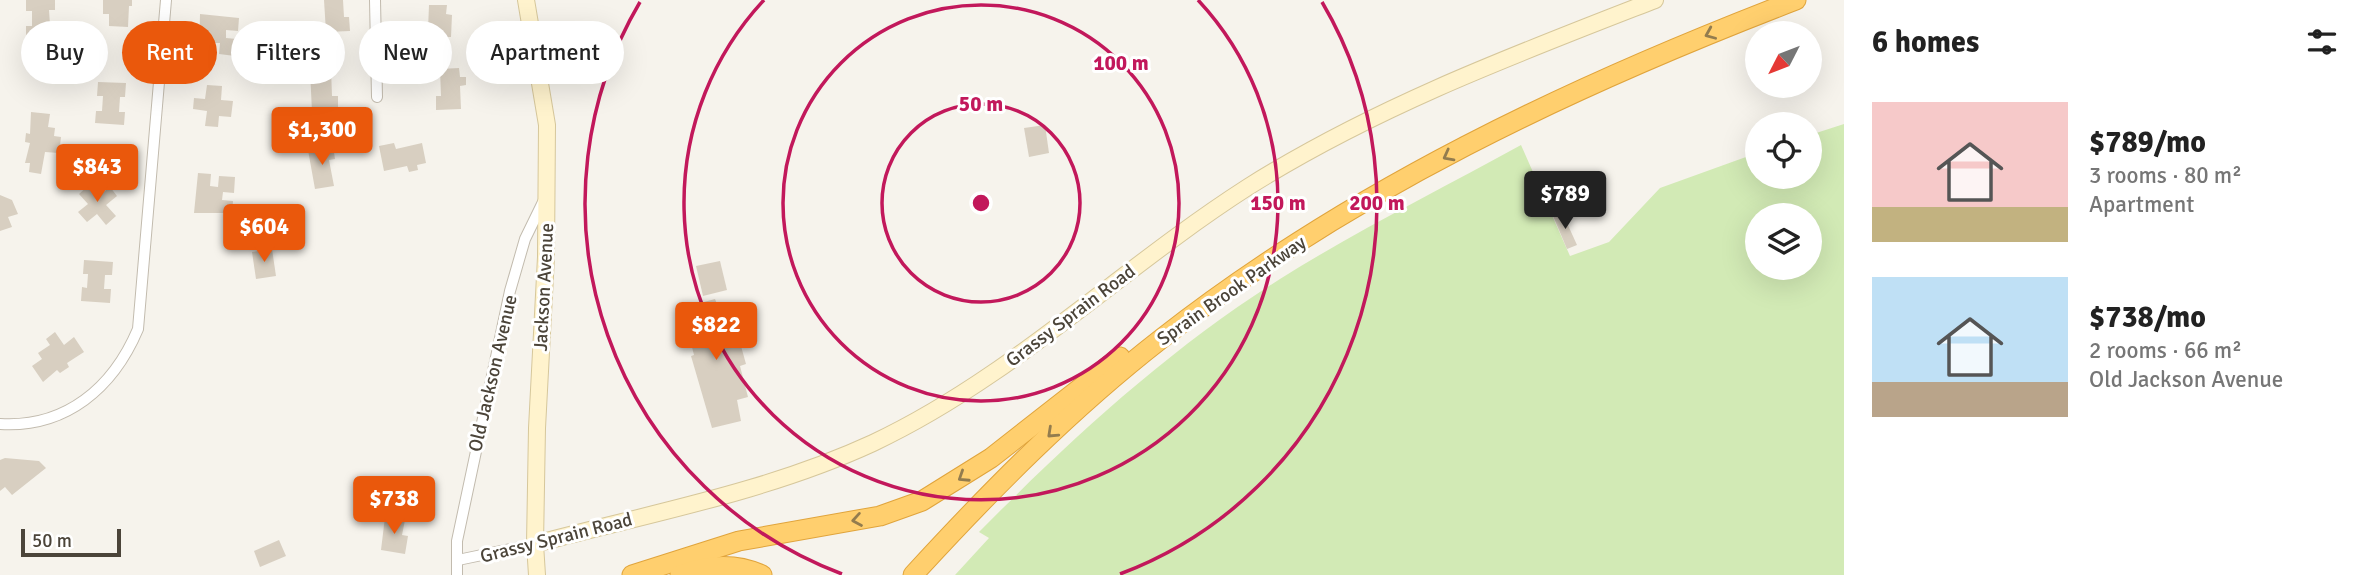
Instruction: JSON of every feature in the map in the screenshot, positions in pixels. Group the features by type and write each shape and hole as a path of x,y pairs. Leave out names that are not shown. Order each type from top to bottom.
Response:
{"highway":[{"name":"Sprain Brook Parkway","path":"913,575 980,504 1085,403 1160,340 1238,282 1361,203 1490,134 1621,72 1796,0"},
{"path":"632,575 739,541 873,517 922,501 991,458 1137,345 1238,282"},
{"path":"680,575 723,565 749,569 762,575"}],"street":[{"path":"0,424 51,419 76,407 97,392 117,370 138,329 166,0"},
{"path":"375,0 377,97"},
{"name":"Jackson Avenue","path":"526,0 547,125 548,191 535,544 537,575"},
{"name":"Grassy Sprain Road","path":"458,560 535,544 788,477 874,442 951,402 1185,230 1249,187 1318,146 1441,86 1655,0"},
{"name":"Old Jackson Avenue","path":"457,575 457,541 510,291 524,239 548,191"}],"green space":[{"path":"1844,124 1844,575 955,575 989,538 979,532 1085,430 1160,365 1239,306 1309,261 1369,227 1521,145 1570,256 1609,242 1660,188 1745,157 1745,189 1822,189 1822,131"}],"building":[{"path":"26,0 55,0 55,10 49,10 50,21 32,21 32,11 26,11"},
{"path":"103,0 132,0 128,21 122,21 122,27 109,26 109,14 103,14"},
{"path":"324,0 343,0 344,17 349,17 350,31 345,31 345,21 325,21"},
{"path":"429,5 447,5 446,14 452,15 452,21 428,21"},
{"path":"200,14 239,18 239,21 231,21 231,30 226,30 226,38 231,38 231,56 219,54 217,21 200,21"},
{"path":"452,68 459,68 460,77 466,77 466,85 460,86 461,109 436,110 436,96 441,96 441,84 452,84"},
{"path":"98,84 126,84 125,97 120,97 119,112 125,112 124,125 95,123 96,111 102,111 103,96 97,96"},
{"path":"311,84 332,84 332,96 338,96 338,111 312,112"},
{"path":"207,85 222,86 221,100 233,101 231,117 219,116 218,127 205,126 207,111 193,109 194,98 205,99"},
{"path":"31,112 50,114 48,127 55,128 54,136 61,137 59,153 45,152 41,174 29,172 30,163 25,163 30,143 25,142 26,133 30,134"},
{"path":"1045,125 1049,153 1029,157 1024,128"},
{"path":"394,143 396,149 422,143 426,163 417,165 418,170 409,172 407,166 384,171 379,146"},
{"path":"333,146 335,159 329,160 334,186 315,189 308,150"},
{"path":"198,173 211,174 210,186 218,187 219,176 235,177 234,193 223,192 222,200 233,201 232,213 194,213"},
{"path":"90,184 100,195 110,187 117,196 106,205 116,216 106,225 97,214 87,222 78,212 88,204 79,194"},
{"path":"0,195 12,200 18,214 8,217 12,227 0,231"},
{"path":"1562,212 1577,245 1567,249 1553,216"},
{"path":"272,249 276,276 256,279 252,252"},
{"path":"84,260 113,262 112,275 105,275 104,289 111,289 110,303 81,301 82,287 87,288 88,274 83,274"},
{"path":"720,261 727,290 703,296 696,266"},
{"path":"715,299 717,304 723,303 735,348 741,346 746,364 740,366 748,397 737,400 741,421 712,428 691,356 694,355 682,308"},
{"path":"55,332 64,345 74,337 84,352 67,363 69,367 60,373 57,370 43,382 32,366 42,359 38,353 50,345 46,339"},
{"path":"5,458 39,461 46,468 12,495 5,487 0,491 0,460"},
{"path":"385,517 405,520 402,535 408,536 405,554 381,550"},
{"path":"279,540 286,556 260,567 254,551"}]}
